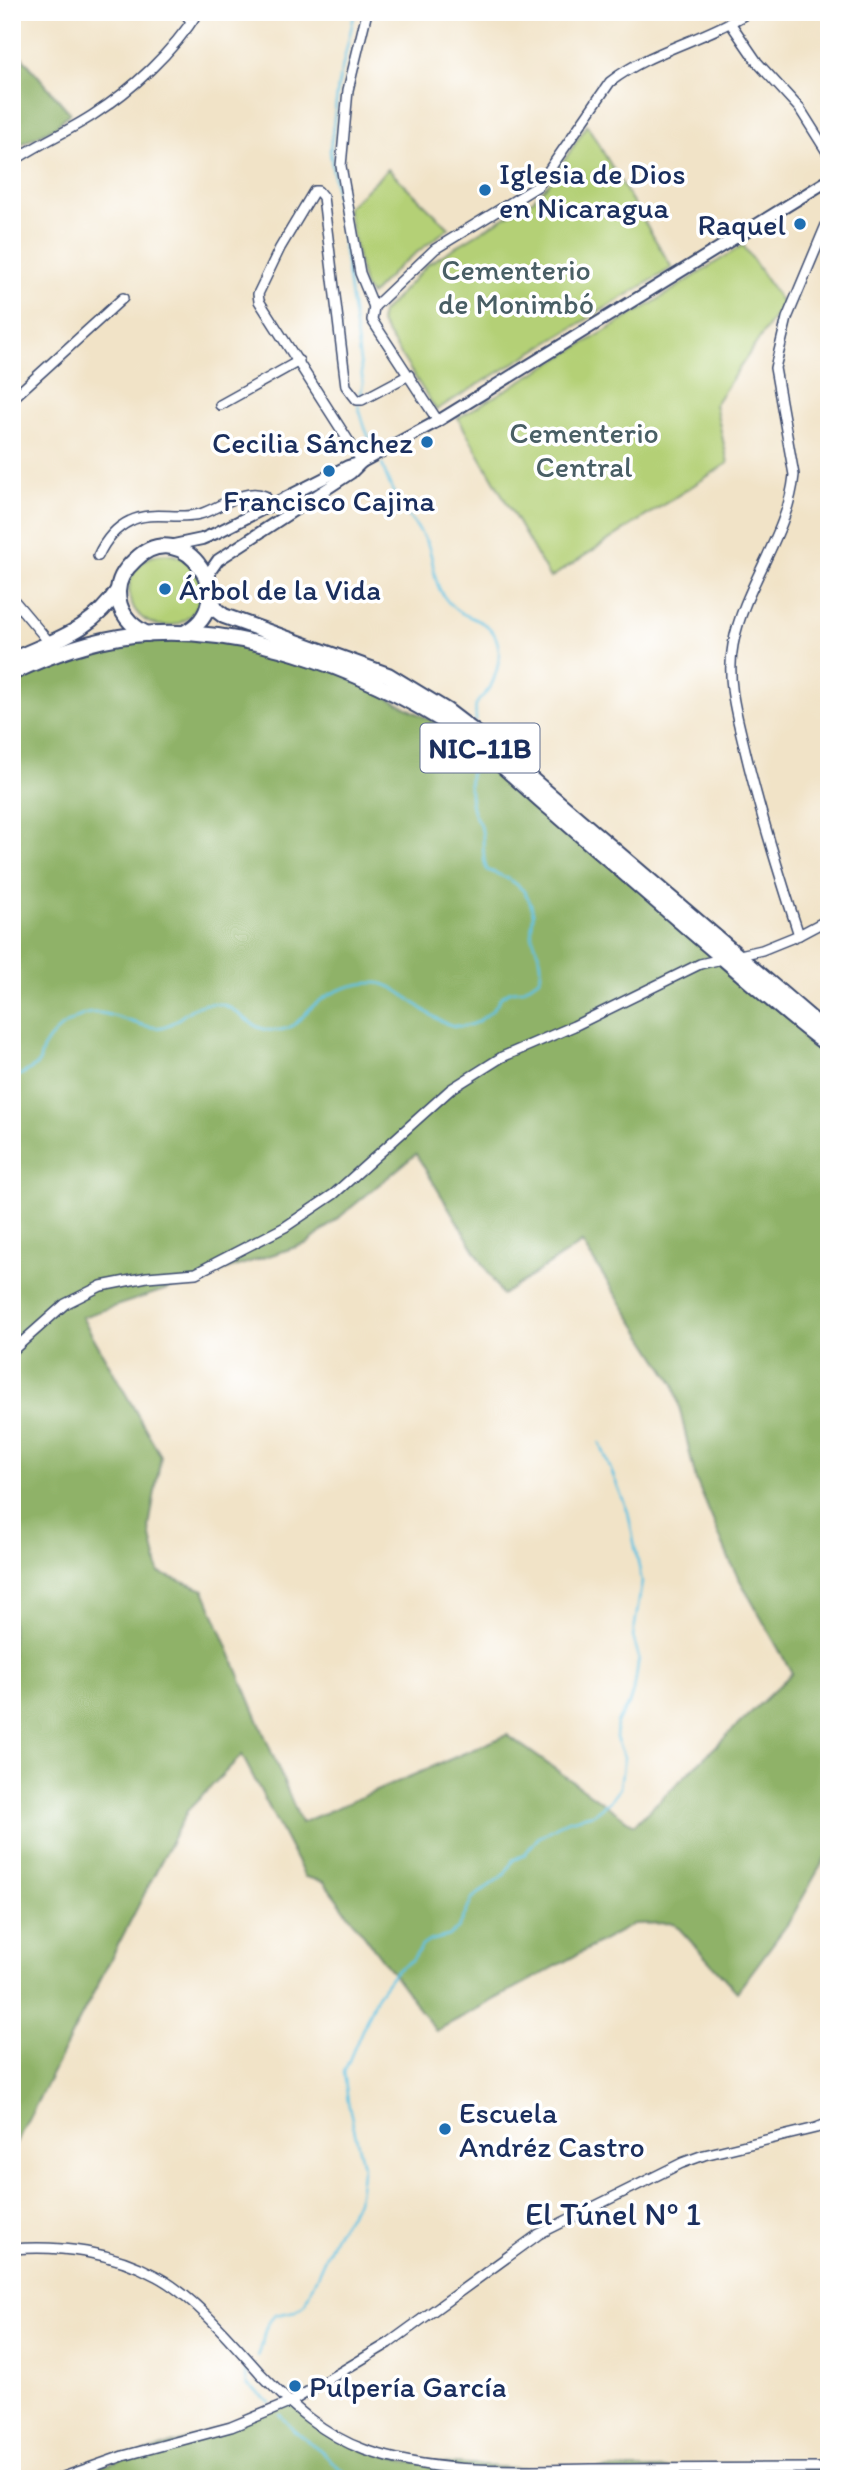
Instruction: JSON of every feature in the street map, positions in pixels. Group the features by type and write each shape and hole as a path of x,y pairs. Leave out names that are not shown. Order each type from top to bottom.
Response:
{"highway":[{"name":"NIC-11B","path":"168,546 183,551 202,569 216,610 224,616 388,676 447,711 829,1034"},
{"path":"12,660 72,634 90,623 104,611 118,590 125,571 139,556 152,548 168,546"},
{"path":"118,590 119,603 128,620 148,634"},
{"path":"184,633 203,621 209,590"},
{"name":"NIC-11B","path":"12,673 67,651 115,638 184,633 237,639 287,652 359,678 410,702 474,743 829,1046"}],"street":[{"path":"184,12 191,21"},
{"path":"12,162 93,115 128,89 159,61 198,12"},
{"path":"367,12 348,90 341,166 360,273 374,307 372,320 438,421"},
{"path":"374,307 435,249 538,186 600,95 617,76 691,39 731,24 749,12"},
{"path":"731,24 757,62 800,109 829,155"},
{"path":"168,546 202,539 348,466 362,462 438,421 829,180"},
{"path":"362,462 259,301 258,294 280,248 308,205 311,195 318,191 323,198 346,386 357,400 362,400 409,375"},
{"path":"799,935 757,802 733,701 730,667 733,643 746,604 793,491 794,475 775,368 787,318 829,218"},
{"path":"12,399 123,298"},
{"path":"219,405 299,361"},
{"path":"209,590 211,570 228,552 351,473 362,462"},
{"path":"98,556 111,535 132,519 197,514 248,494 265,496 271,506"},
{"path":"12,598 50,642"},
{"path":"12,1351 65,1304 101,1286 147,1277 196,1273 285,1227 334,1194 451,1089 502,1057 574,1026 700,964 762,950 829,919"},
{"path":"58,2479 123,2456 231,2427 289,2403 389,2343 539,2234 682,2163 829,2123"},
{"path":"12,2249 41,2246 85,2251 156,2276 201,2310 289,2403 338,2440 368,2451 406,2461 472,2470 829,2468"}],"green space":[{"path":"16,50 70,113 54,128 12,149 12,54"},
{"name":"Cementerio de Monimbó","path":"587,125 672,268 436,410 380,322 382,313 428,264 534,199 551,181"},
{"path":"388,169 449,228 399,266 371,295 364,287 347,208"},
{"name":"Cementerio Central","path":"743,245 783,304 715,404 728,463 550,578 458,418 651,304"},
{"path":"165,554 185,560 195,570 201,590 195,610 185,620 165,626 145,620 135,610 129,590 135,570 145,560"},
{"path":"184,633 326,665 474,743 829,1046 829,1851 789,1922 737,1992 674,1923 634,1924 436,2031 324,1882 305,1877 242,1755 187,1811 12,2151 12,673 67,651","holes":["416,1154 502,1295 582,1243 674,1384 696,1480 732,1566 792,1673 634,1825 507,1735 301,1823 204,1590 159,1573 149,1527 161,1456 82,1317 308,1243"]},
{"path":"289,2403 338,2440 406,2461 544,2470 548,2479 58,2479 192,2438"},
{"path":"829,2468 829,2479 657,2479 652,2469"},
{"path":"652,2469 657,2479 548,2479 544,2470"}],"waterway":[{"path":"355,12 338,86 330,151 363,383 360,398"},
{"path":"358,405 373,447"},
{"path":"382,464 398,501 427,543 437,583 444,596 456,610 487,626 497,639 497,670 490,688 476,705 476,721"},
{"path":"12,1079 37,1065 48,1040 61,1028 76,1018 92,1013 162,1027 200,1005 219,1004 227,1006 254,1025 280,1030 295,1024 313,1006 335,992 360,984 377,983 401,993 439,1020 466,1026 487,1015 501,997 510,991 523,990 540,978 541,960 532,935 531,904 523,890 503,876 487,870 485,865 482,831 473,811 470,795 474,749"},
{"path":"258,2356 267,2326 275,2315 296,2311 304,2305 334,2237 358,2201 363,2166 344,2072 377,1995 394,1972 412,1960 422,1946 458,1929 473,1898 505,1874 513,1860 524,1855 538,1838 566,1821 593,1814 610,1801 620,1788 624,1757 616,1738 617,1722 629,1704 635,1684 639,1657 633,1637 642,1582 628,1512 600,1443"},
{"path":"249,2369 245,2373 247,2384 270,2403"},
{"path":"280,2415 294,2431 319,2449 351,2479"}],"place":[{"name":"Iglesia de Dios en Nicaragua","path":"485,190"},
{"name":"Raquel","path":"800,224"},
{"name":"Cecilia Sánchez","path":"427,442"},
{"name":"Francisco Cajina","path":"329,471"},
{"name":"Árbol de la Vida","path":"165,589"},
{"name":"Escuela Andréz Castro","path":"445,2129"},
{"name":"Pulpería García","path":"295,2386"}],"district":[{"name":"El Túnel Nº 1","path":"613,2213"}]}
